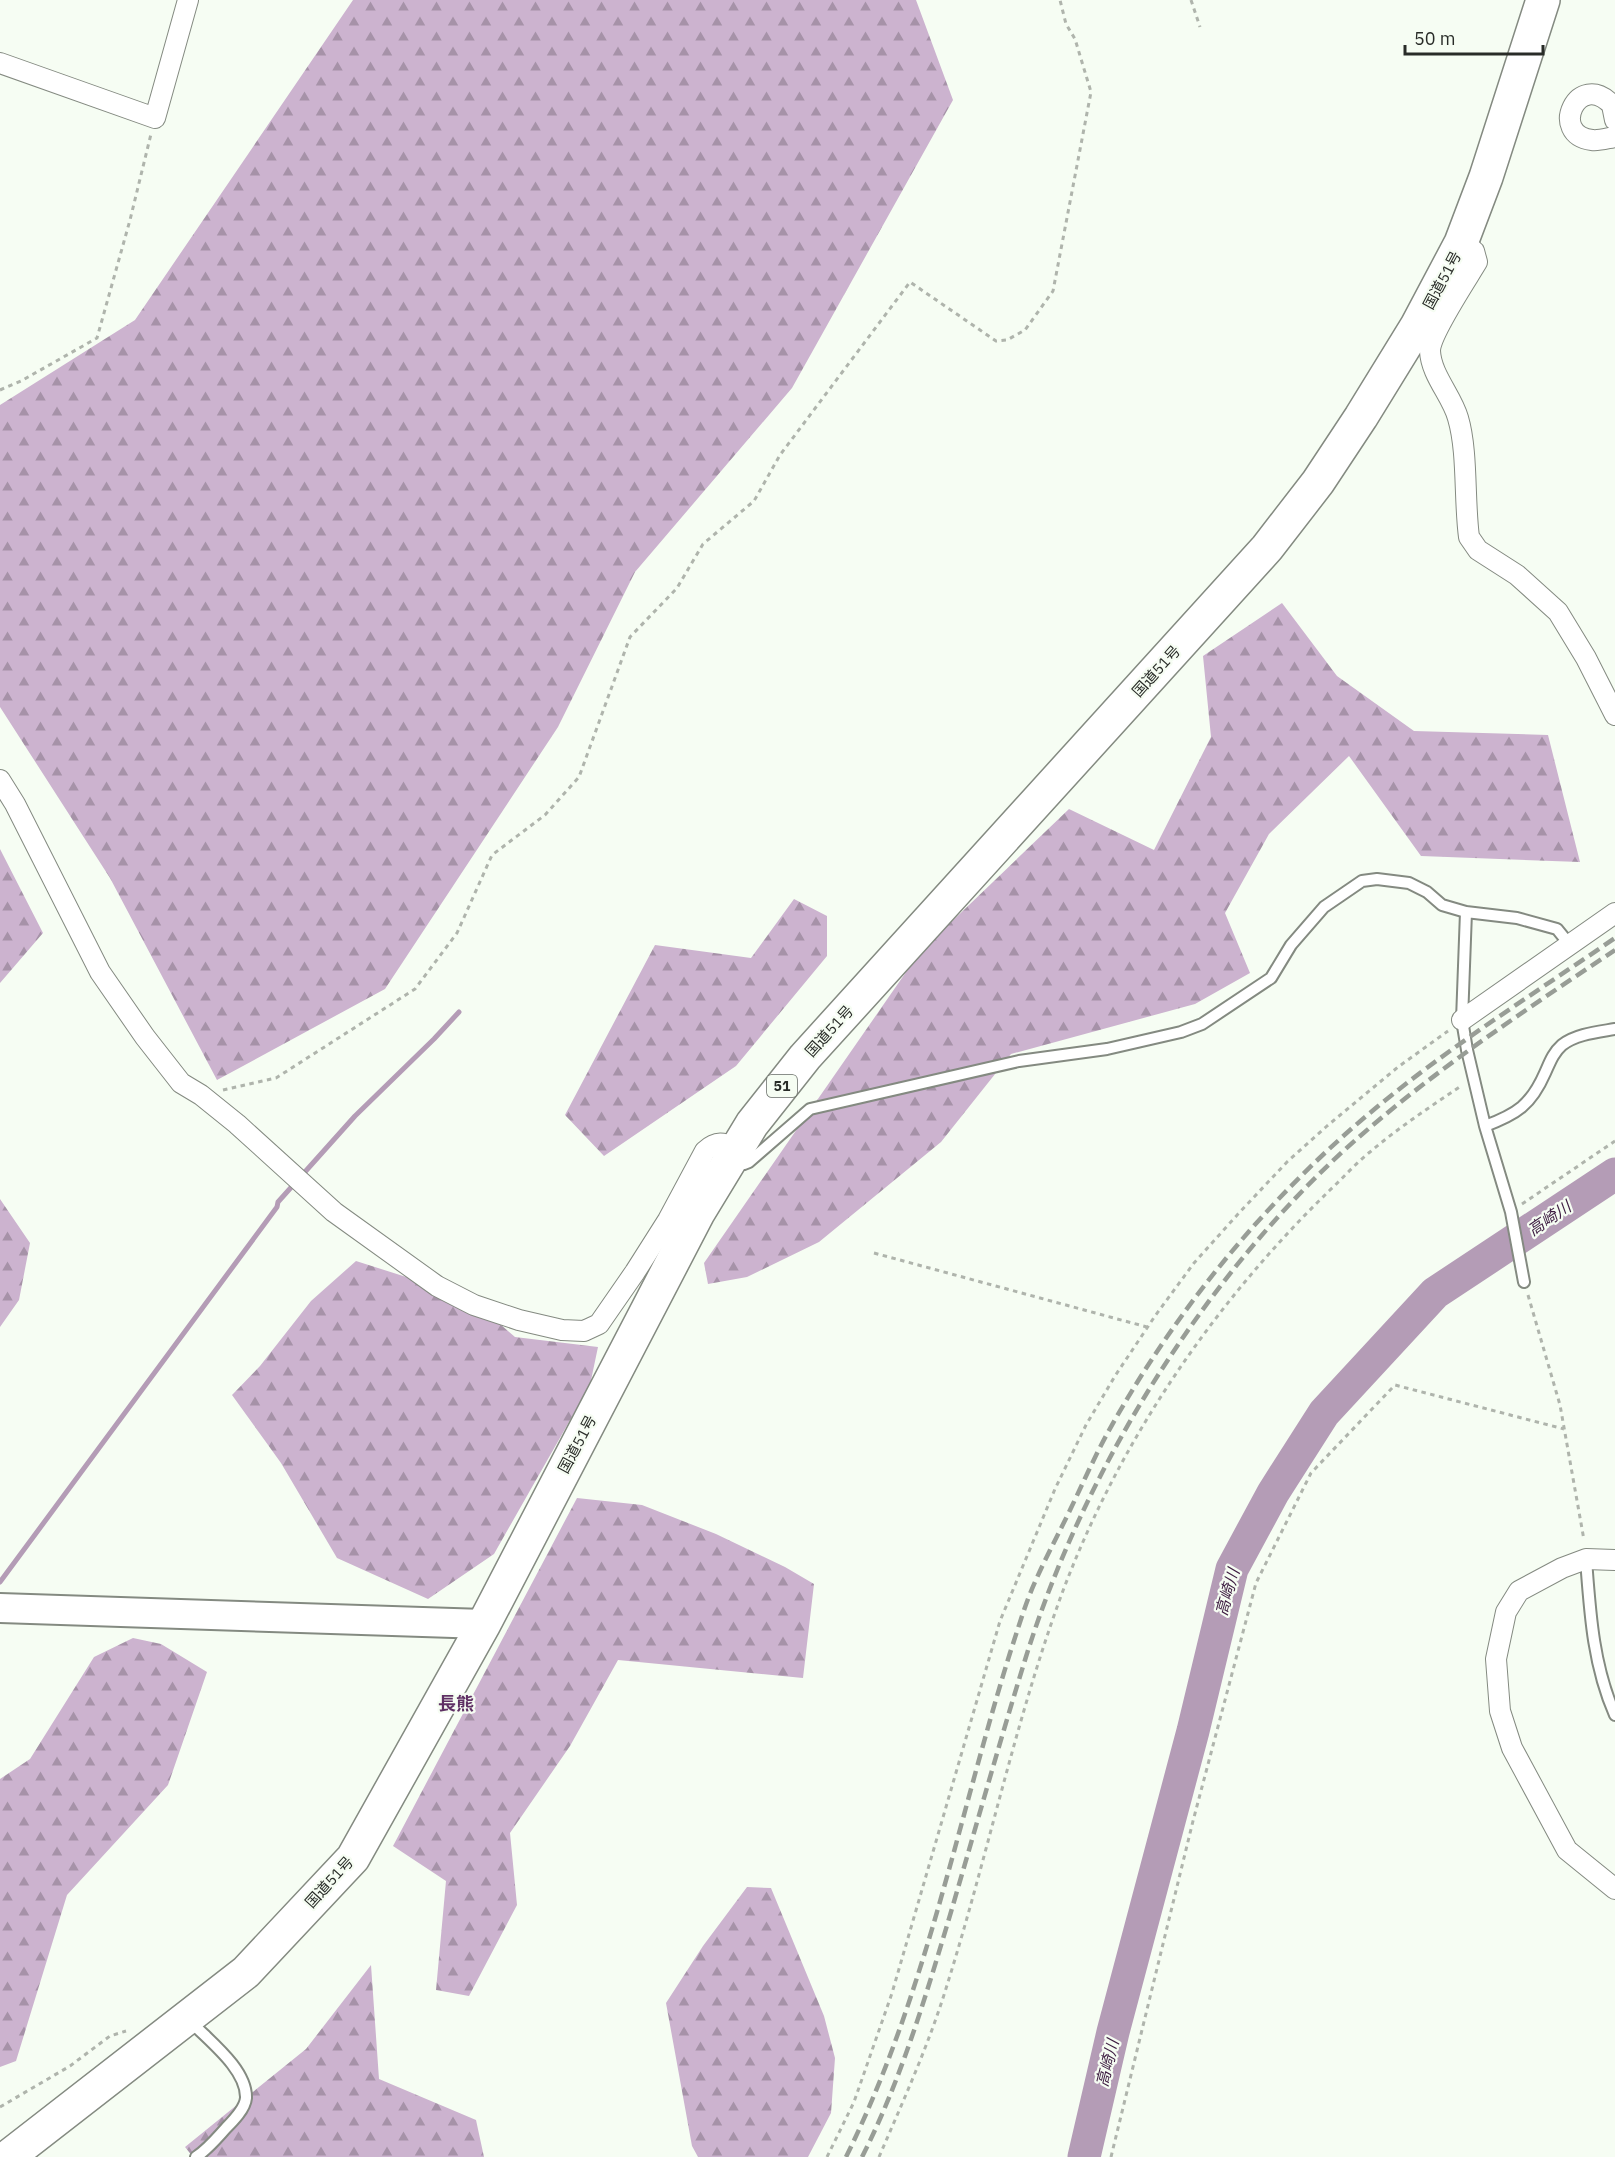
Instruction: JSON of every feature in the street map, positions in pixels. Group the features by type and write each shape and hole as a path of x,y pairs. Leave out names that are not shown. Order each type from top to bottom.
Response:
{"highway":[{"name":"国道51号","path":"8,2157 246,1972 353,1858 484,1624 698,1213 753,1124 805,1057 1267,548 1318,482 1361,417 1417,326 1461,243 1486,177 1543,0"}],"street":[{"path":"0,63 155,118 189,0"},
{"path":"1615,120 1612,105 1599,95 1586,95 1577,100 1570,112 1569,121 1578,135 1592,140 1615,137"},
{"path":"1461,243 1474,251 1477,262 1439,325 1430,350 1434,365 1458,416 1462,436 1469,537 1478,550 1517,575 1558,612 1586,658 1615,716"},
{"path":"0,780 15,804 100,972 145,1037 181,1083 201,1095 237,1124 334,1212 437,1286 474,1305 519,1320 562,1330 584,1331 599,1324 668,1220 705,1151 721,1142 735,1153"},
{"path":"1462,1020 1615,913"},
{"path":"1615,1560 1586,1559 1562,1568 1520,1591 1506,1612 1496,1659 1500,1711 1512,1748 1567,1850 1615,1889"},
{"path":"0,1608 484,1624"}],"lane":[{"path":"735,1153 744,1164 749,1162 810,1109 823,1105 1019,1061 1107,1049 1181,1032 1202,1024 1270,978 1291,945 1324,907 1362,881 1377,879 1409,883 1427,892 1442,905 1466,912 1517,918 1557,929 1570,945"},
{"path":"1466,912 1462,1020 1472,1079 1511,1212 1524,1282"},
{"path":"1485,1126 1502,1119 1529,1102 1536,1093 1552,1055 1563,1044 1576,1038 1615,1029"},
{"path":"1586,1559 1592,1633 1598,1670 1615,1715"},
{"path":"187,2018 233,2063 243,2083 246,2099 231,2123 204,2152 196,2157"}],"path":[{"path":"201,1095 276,1078 415,989 457,933 492,855 545,814 579,777 630,637 677,588 703,544 754,501 780,455 910,282 996,341 1007,340 1025,330 1053,291 1091,93 1075,39 1066,24 1060,0"},
{"path":"1191,0 1200,27"},
{"path":"0,390 21,381 97,338 130,220 155,118"},
{"path":"827,2157 854,2102 892,1993 1000,1621 1055,1489 1086,1425 1115,1376 1194,1263 1287,1162 1398,1067 1462,1020"},
{"path":"879,2157 921,2061 948,1982 1006,1771 1062,1596 1083,1545 1129,1450 1188,1356 1264,1258 1370,1152 1422,1112 1472,1079"},
{"path":"1511,1212 1615,1141"},
{"path":"874,1253 1148,1327"},
{"path":"1524,1282 1560,1405 1582,1524 1586,1559"},
{"path":"1110,2157 1193,1821 1256,1582 1311,1473 1395,1385 1564,1429"},
{"path":"0,2107 70,2066 110,2036 129,2031"}],"green space":[{"path":"353,0 916,0 953,100 792,388 635,572 558,727 385,989 217,1080 110,878 0,707 0,405 135,320"},
{"path":"1282,603 1337,676 1414,731 1548,735 1580,862 1421,856 1349,756 1269,834 1225,913 1250,973 1195,1004 1011,1054 941,1142 819,1242 747,1277 708,1284 704,1263 920,952 1069,809 1154,850 1211,737 1203,656"},
{"path":"0,849 43,933 0,983"},
{"path":"794,899 827,916 827,956 736,1066 604,1156 565,1115 655,945 751,958"},
{"path":"0,1199 30,1243 19,1300 0,1327"},
{"path":"356,1261 469,1297 515,1337 598,1347 590,1385 494,1554 428,1599 337,1558 281,1463 232,1395 260,1366 311,1301"},
{"path":"577,1498 642,1505 716,1534 785,1567 814,1584 803,1678 618,1660 570,1746 510,1833 517,1905 469,1996 436,1990 446,1881 393,1846"},
{"path":"133,1638 161,1644 207,1672 168,1785 67,1895 16,2061 0,2067 0,1779 30,1759 94,1657"},
{"path":"747,1887 771,1888 824,2016 835,2058 831,2113 808,2157 698,2157 692,2146 666,2003 703,1946"},
{"path":"371,1965 379,2079 476,2120 484,2157 193,2157 185,2147 306,2049"}],"waterway":[{"path":"0,1582 277,1207 278,1202 355,1116 459,1012"},
{"name":"高崎川","path":"1084,2157 1113,2032 1193,1731 1232,1569 1273,1493 1324,1413 1435,1293 1615,1174"}],"railway":[{"path":"846,2157 874,2096 919,1971 991,1717 1028,1599 1107,1434 1134,1388 1163,1343 1227,1258 1298,1179 1337,1142 1405,1084 1615,938"},
{"path":"862,2157 900,2071 920,2012 1025,1660 1050,1588 1081,1516 1117,1445 1158,1376 1203,1310 1251,1247 1304,1189 1359,1137 1452,1063 1615,950"}],"district":[{"name":"長熊","path":"456,1703"}]}
